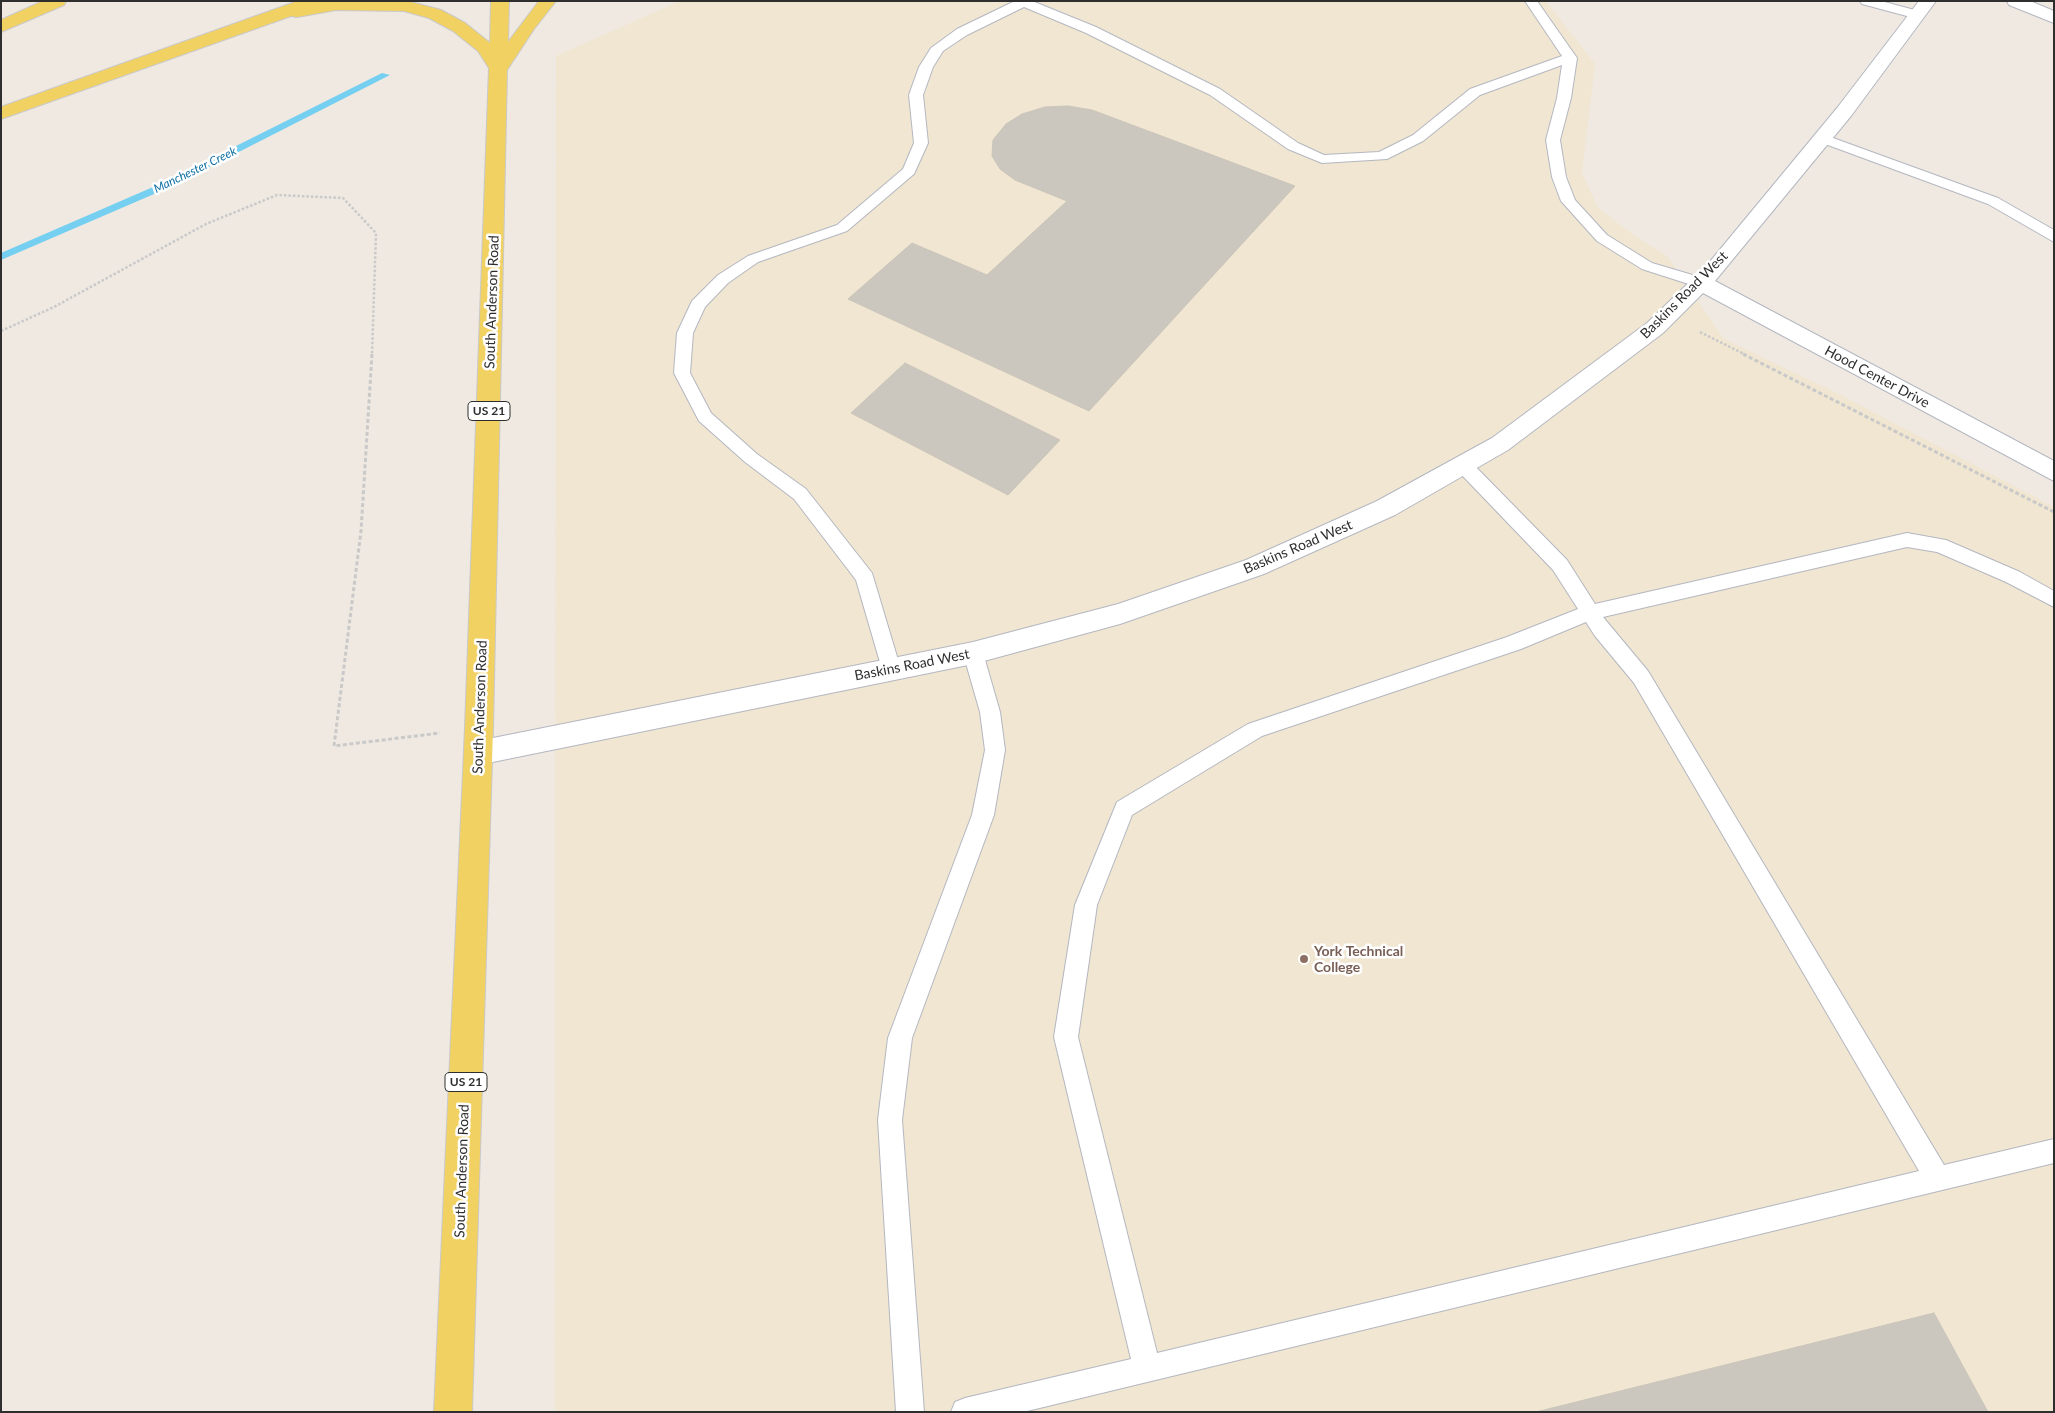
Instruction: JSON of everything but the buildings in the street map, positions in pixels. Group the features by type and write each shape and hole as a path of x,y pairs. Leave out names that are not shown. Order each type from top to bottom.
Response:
{"main road":[{"path":"1,26 58,1"},
{"path":"1,113 315,1"},
{"name":"South Anderson Road","path":"453,1412 479,741 500,1"},
{"path":"260,20 336,5 404,6 435,14 459,27 484,47 499,70 527,26 548,1"}],"street":[{"path":"2015,1 2054,18"},
{"name":"Baskins Road West","path":"479,741 890,670 973,653 1120,614 1255,567 1386,508 1500,444 1655,328 1715,268 1822,138 1923,8"},
{"name":"Hood Center Drive","path":"1700,283 2054,472"}],"lane":[{"path":"1531,1 1570,58 1564,98 1553,140 1559,177 1568,201 1602,238 1640,262 1700,283"},
{"path":"1866,1 1923,8"},
{"path":"890,670 865,578 800,494 751,458 706,418 682,372 685,333 698,305 723,279 753,259 842,228 909,171 921,143 916,95 926,68 938,48 962,32 1022,2 1090,30 1215,92 1293,146 1322,159 1382,156 1418,138 1475,92 1570,58"},
{"path":"1822,138 1993,201 2054,237"},
{"path":"1463,465 1560,566 1602,631 1641,677 1938,1179"},
{"path":"1147,1368 1066,1037 1086,905 1124,809 1255,730 1507,645 1591,612 1907,540 1940,545 2013,577 2054,600"},
{"path":"910,1412 890,1120 900,1038 983,815 994,750 990,712 973,653"},
{"path":"965,1412 2054,1151"}],"path":[{"path":"1,331 54,307 206,224 277,195 343,198 376,233 373,337 361,531 334,746 479,741"},
{"path":"1711,338 2054,512"}],"shaded area":[{"name":"York Technical College","path":"680,1 1546,1 1595,64 1582,173 1598,208 1635,236 1667,256 1724,339 1837,393 2054,507 2054,1412 555,1412 556,56"}],"waterway":[{"name":"Manchester Creek","path":"1,257 164,186 385,75"}],"place":[{"name":"York Technical College","path":"1304,959"}]}
